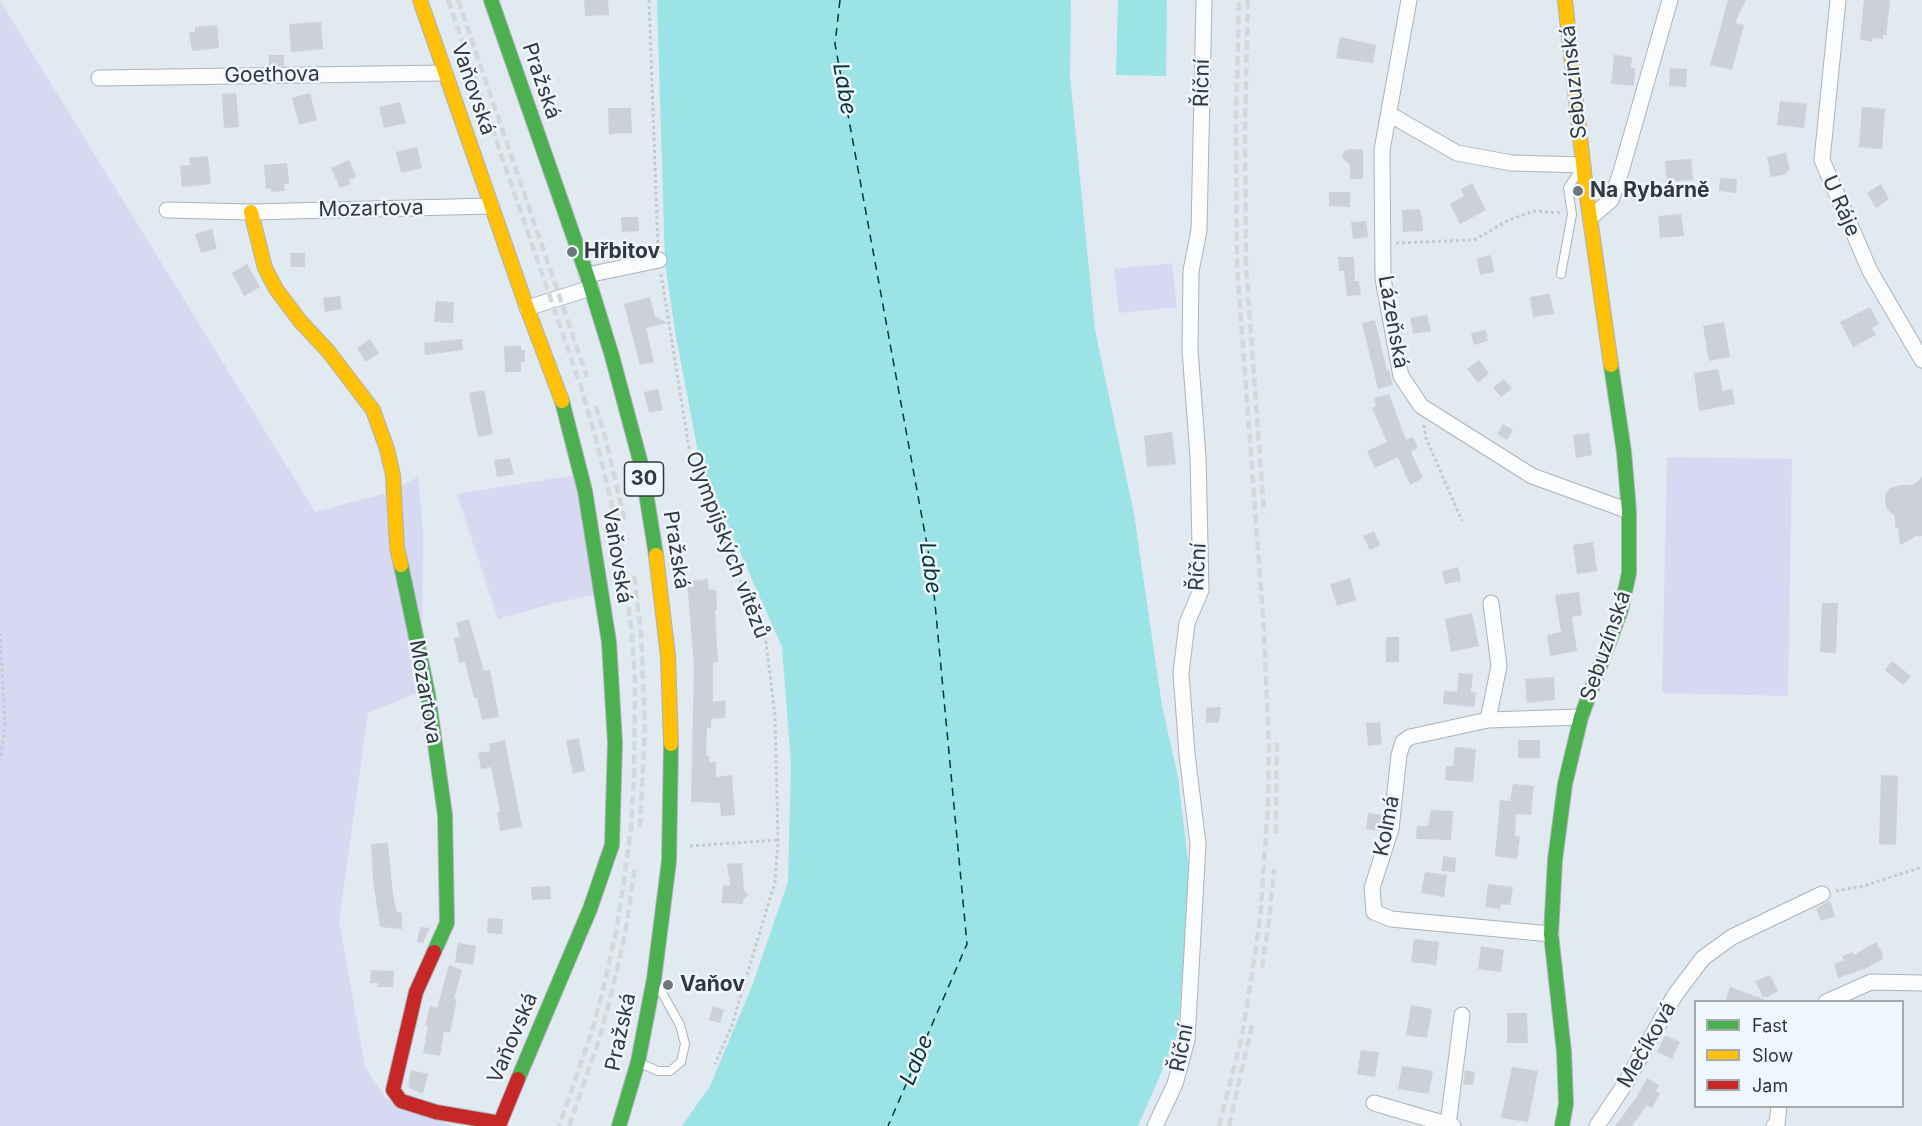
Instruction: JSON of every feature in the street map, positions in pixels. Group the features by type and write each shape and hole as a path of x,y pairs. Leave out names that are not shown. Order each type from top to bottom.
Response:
{"main road":[{"name":"Vaňovská","path":"420,0 527,308 565,410 585,491 609,642 615,743 612,845 590,909 500,1123"},
{"name":"Pražská","path":"491,0 589,281 612,356 642,468 656,552 669,668 672,767 670,848 654,980 638,1062 619,1126"},
{"name":"Sebuzínská","path":"1562,1126 1566,1104 1564,1052 1551,934 1555,860 1563,795 1581,717 1622,610 1629,573 1629,511 1624,452 1583,165 1565,0"},
{"name":"Mozartova","path":"251,212 265,268 276,289 373,410 387,449 393,475 397,548 428,694 445,815 447,923 416,992 393,1090 400,1101 436,1112 500,1123"}],"street":[{"name":"Říční","path":"1155,1126 1175,1084 1187,1040 1198,844 1187,754 1181,673 1187,623 1201,590 1198,457 1190,350 1191,271 1200,230 1204,0"},
{"name":"Lázeňská","path":"1409,0 1382,150 1383,279 1401,376 1421,406 1532,476 1629,511"},
{"path":"1591,217 1611,200 1670,0"},
{"name":"U Ráje","path":"1839,0 1822,160 1870,272 1922,360"},
{"name":"Goethova","path":"99,78 445,73"},
{"name":"Sebuzínská","path":"1389,114 1457,153 1512,163 1583,165"},
{"name":"Mozartova","path":"167,210 251,212 491,206"},
{"path":"527,308 589,281 659,260"},
{"path":"1488,720 1499,666 1491,603"},
{"name":"Kolmá","path":"1551,934 1391,919 1374,912 1372,888 1390,828 1399,755 1403,742 1410,737 1488,720 1581,717"},
{"name":"Mečíková","path":"1598,1126 1625,1084 1675,995 1703,958 1732,937 1822,894"},
{"path":"1830,1000 1871,982 1922,983"},
{"path":"1374,1102 1451,1125 1462,1015"},
{"path":"1774,1126 1777,1124 1779,1108"}],"lane":[{"path":"1561,274 1572,214 1568,188 1583,165"},
{"path":"638,1062 658,1071 670,1071 681,1062 685,1044 680,1025 654,980"}],"path":[{"name":"Olympijských vítězů","path":"649,0 659,260 691,460 766,642 776,716 775,882 731,1028 715,1064"},
{"path":"1383,244 1474,240 1509,220 1534,211 1572,214"},
{"path":"1421,406 1426,438 1462,521"},
{"path":"0,633 5,726 0,761"},
{"path":"670,848 777,840"},
{"path":"1822,894 1863,886 1922,867"}],"shaded area":[{"path":"0,1 315,512 390,492 418,477 423,531 422,691 368,713 339,921 365,1067 386,1099 453,1126 0,1126"},
{"path":"1172,263 1177,307 1119,313 1114,269"},
{"path":"1667,457 1792,459 1788,696 1662,693"},
{"path":"576,475 598,594 498,619 457,494"}],"water":[{"name":"Labe","path":"657,0 1071,0 1070,77 1095,330 1134,514 1162,706 1178,777 1190,877 1178,1034 1138,1126 682,1126 710,1086 752,986 788,882 791,764 782,647 700,462 676,337 665,263"},
{"path":"1118,0 1167,0 1166,76 1116,75"}],"building":[{"path":"584,0 608,0 609,15 585,16"},
{"path":"1728,0 1746,0 1735,23 1744,25 1732,70 1710,65"},
{"path":"1864,0 1890,0 1886,36 1883,35 1883,39 1873,38 1872,42 1860,39"},
{"path":"321,22 323,49 291,52 289,24"},
{"path":"217,25 219,48 192,51 189,32 195,32 195,27"},
{"path":"1340,37 1376,45 1373,63 1336,58"},
{"path":"269,55 284,55 284,66 269,66"},
{"path":"1614,55 1632,57 1631,68 1635,68 1634,86 1611,84"},
{"path":"1670,68 1687,69 1686,87 1669,86"},
{"path":"236,93 239,127 224,128 222,94"},
{"path":"310,93 317,120 299,125 292,98"},
{"path":"1780,101 1807,104 1804,128 1777,125"},
{"path":"400,102 406,123 384,128 379,107"},
{"path":"1862,107 1885,109 1882,149 1859,147"},
{"path":"608,108 631,108 632,133 609,134"},
{"path":"417,147 422,168 401,173 396,152"},
{"path":"1363,150 1363,179 1350,179 1350,165 1342,157 1344,151"},
{"path":"1786,153 1790,171 1786,172 1787,174 1771,177 1767,157"},
{"path":"208,156 211,184 182,187 180,166 190,165 189,158"},
{"path":"1691,159 1693,180 1667,182 1665,161"},
{"path":"349,160 356,177 349,180 351,184 340,188 331,168"},
{"path":"287,163 289,184 284,184 285,191 271,192 271,188 266,189 264,165"},
{"path":"1720,178 1737,179 1736,193 1719,191"},
{"path":"1472,183 1486,210 1460,224 1450,204 1464,196 1461,189"},
{"path":"1881,184 1889,199 1876,208 1867,193"},
{"path":"1329,192 1350,192 1350,207 1329,206"},
{"path":"1419,209 1423,231 1403,232 1402,210"},
{"path":"1681,214 1684,236 1660,238 1658,216"},
{"path":"621,217 638,217 639,231 622,232"},
{"path":"1366,221 1368,237 1353,239 1351,222"},
{"path":"212,229 217,249 201,253 195,234"},
{"path":"290,253 305,253 305,267 291,267"},
{"path":"1491,255 1494,272 1480,275 1477,258"},
{"path":"1338,257 1354,257 1355,281 1359,281 1361,295 1347,296 1344,271 1339,271"},
{"path":"247,264 260,287 244,296 232,273"},
{"path":"1550,294 1554,314 1533,317 1530,297"},
{"path":"340,296 342,309 325,312 323,298"},
{"path":"650,297 655,316 667,323 646,328 654,362 640,365 624,304"},
{"path":"436,301 454,302 453,323 434,322"},
{"path":"1870,307 1879,324 1872,328 1876,335 1853,347 1840,322"},
{"path":"1427,315 1431,331 1413,334 1410,318"},
{"path":"1375,320 1393,385 1378,389 1362,323"},
{"path":"1724,322 1730,357 1709,361 1703,326"},
{"path":"1486,330 1488,341 1474,345 1471,333"},
{"path":"370,339 379,353 366,362 357,348"},
{"path":"462,339 463,350 425,355 424,343"},
{"path":"504,346 521,346 521,350 525,350 525,362 521,362 521,372 505,372"},
{"path":"1479,360 1489,373 1478,383 1467,369"},
{"path":"1718,369 1723,391 1732,389 1735,404 1699,411 1694,373"},
{"path":"1504,379 1512,389 1501,397 1493,388"},
{"path":"658,389 663,410 649,413 644,392"},
{"path":"484,390 493,434 478,437 469,393"},
{"path":"1389,394 1406,440 1413,437 1418,448 1411,452 1423,478 1410,485 1398,457 1375,468 1367,451 1387,442 1372,408 1376,406 1374,398"},
{"path":"1503,424 1513,430 1507,440 1497,434"},
{"path":"1172,432 1176,464 1147,467 1144,436"},
{"path":"1589,433 1592,455 1576,458 1573,435"},
{"path":"510,458 514,474 497,477 494,460"},
{"path":"1922,477 1922,536 1916,536 1900,545 1898,528 1895,527 1895,516 1886,508 1885,495 1890,488 1913,485"},
{"path":"1374,531 1380,545 1370,550 1363,536"},
{"path":"1593,542 1597,571 1577,574 1573,545"},
{"path":"1458,567 1461,581 1445,584 1442,571"},
{"path":"1350,578 1356,600 1337,606 1330,584"},
{"path":"708,579 709,590 716,590 717,610 715,610 718,662 713,663 713,702 726,700 725,718 711,719 711,728 707,728 706,756 709,756 709,762 716,762 716,777 732,775 735,815 721,816 720,803 691,802 694,666 687,581"},
{"path":"1579,592 1582,615 1572,617 1577,651 1550,656 1547,635 1561,632 1555,595"},
{"path":"1822,603 1838,603 1836,653 1820,652"},
{"path":"1472,613 1479,646 1451,652 1445,619"},
{"path":"469,619 484,671 490,670 499,717 482,720 465,662 459,663 454,638 460,637 456,623"},
{"path":"1386,637 1399,637 1399,662 1386,662"},
{"path":"1892,661 1911,676 1903,685 1885,670"},
{"path":"1459,673 1473,674 1471,692 1476,693 1474,707 1443,704 1444,691 1457,692"},
{"path":"1554,677 1555,700 1527,703 1525,679"},
{"path":"1221,707 1219,722 1206,723 1206,708"},
{"path":"1380,722 1382,744 1368,746 1366,723"},
{"path":"579,738 585,771 573,774 566,741"},
{"path":"505,740 522,827 500,831 497,813 500,812 491,767 481,769 478,753 490,751 489,744"},
{"path":"1518,740 1540,740 1540,758 1518,758"},
{"path":"1455,747 1476,749 1473,782 1445,780 1446,766 1453,766"},
{"path":"1881,775 1898,776 1896,845 1879,844"},
{"path":"1513,784 1534,786 1531,815 1516,814 1515,836 1520,837 1517,859 1495,856 1500,800 1510,801"},
{"path":"1431,810 1453,811 1451,840 1416,839 1417,826 1428,826"},
{"path":"1368,813 1382,815 1380,831 1366,829"},
{"path":"388,843 393,894 397,912 402,913 402,929 380,927 373,880 371,844"},
{"path":"1443,856 1456,858 1455,872 1442,871"},
{"path":"742,863 744,891 749,895 744,898 743,904 722,903 723,885 730,886 727,864"},
{"path":"1425,872 1447,875 1444,897 1421,893"},
{"path":"1488,884 1513,887 1510,905 1501,904 1500,909 1485,907"},
{"path":"550,886 551,899 532,900 531,887"},
{"path":"1830,901 1835,916 1821,921 1816,908"},
{"path":"488,918 503,919 502,934 487,933"},
{"path":"420,927 430,928 423,943 417,942"},
{"path":"1414,939 1439,942 1436,965 1411,962"},
{"path":"1876,942 1883,959 1867,968 1838,978 1834,964 1844,960 1842,956 1853,952 1854,955"},
{"path":"458,943 476,946 473,965 455,962"},
{"path":"1481,946 1504,950 1501,972 1478,969"},
{"path":"449,965 462,970 454,999 457,999 450,1033 444,1031 440,1056 423,1053 428,1026 425,1025 430,1006 437,1008"},
{"path":"371,970 394,971 393,987 377,987 378,983 370,983"},
{"path":"1770,975 1778,991 1768,997 1763,997 1755,981"},
{"path":"1730,987 1766,1000 1726,1000"},
{"path":"1411,1005 1432,1009 1427,1038 1406,1035"},
{"path":"713,1006 724,1010 720,1023 709,1020"},
{"path":"1507,1013 1527,1013 1528,1043 1507,1043"},
{"path":"1665,1035 1680,1042 1672,1059 1657,1052"},
{"path":"1361,1050 1379,1052 1375,1077 1357,1074"},
{"path":"1402,1066 1433,1071 1429,1094 1398,1089"},
{"path":"1512,1067 1538,1071 1528,1122 1501,1118"},
{"path":"411,1070 428,1074 423,1094 408,1087"},
{"path":"1465,1070 1475,1072 1473,1085 1463,1084"},
{"path":"1647,1078 1659,1085 1656,1091 1660,1094 1652,1108 1647,1105 1632,1126 1615,1126 1636,1098"}],"ferry route":[{"path":"840,0 835,44 932,572 967,944 888,1126"}],"railway":[{"path":"448,0 582,390 620,539 632,635 635,681 634,776 631,827 624,880 616,932 603,990 591,1034 559,1126"},
{"path":"458,0 587,377"},
{"path":"1219,1126 1242,1036 1260,919 1268,807 1269,751 1264,631 1237,266 1236,123 1239,0"},
{"path":"1248,0 1245,125 1246,266 1264,513"},
{"path":"596,406 625,522"},
{"path":"634,576 641,634 645,726 640,827"},
{"path":"1276,833 1277,738"},
{"path":"569,1126 600,1037 612,991 625,935 635,866"},
{"path":"1262,968 1274,869"},
{"path":"1229,1126 1253,1021"}],"traffic: fast":[{"path":"491,0 587,275 612,356 642,468 656,555"},
{"path":"1562,1126 1566,1104 1564,1052 1551,934 1555,860 1565,784 1581,717 1621,610 1629,573 1629,511 1624,452 1611,365"},
{"path":"518,1079 590,909 612,845 615,743 609,642 585,491 562,401"},
{"path":"401,565 428,694 445,815 447,923 434,952"},
{"path":"619,1126 638,1062 654,979 669,861 671,744"}],"traffic: slow":[{"path":"420,0 527,308 562,401"},
{"path":"1565,0 1586,190 1611,365"},
{"path":"251,212 265,268 276,289 373,410 387,449 393,475 397,548 401,565"},
{"path":"656,555 668,656 671,744"}],"traffic: jam":[{"path":"434,952 416,992 393,1090 401,1101 436,1112 500,1123 518,1079"}],"place":[{"name":"Na Rybárně","path":"1578,191"},
{"name":"Hřbitov","path":"572,252"},
{"name":"Vaňov","path":"668,985"}]}
